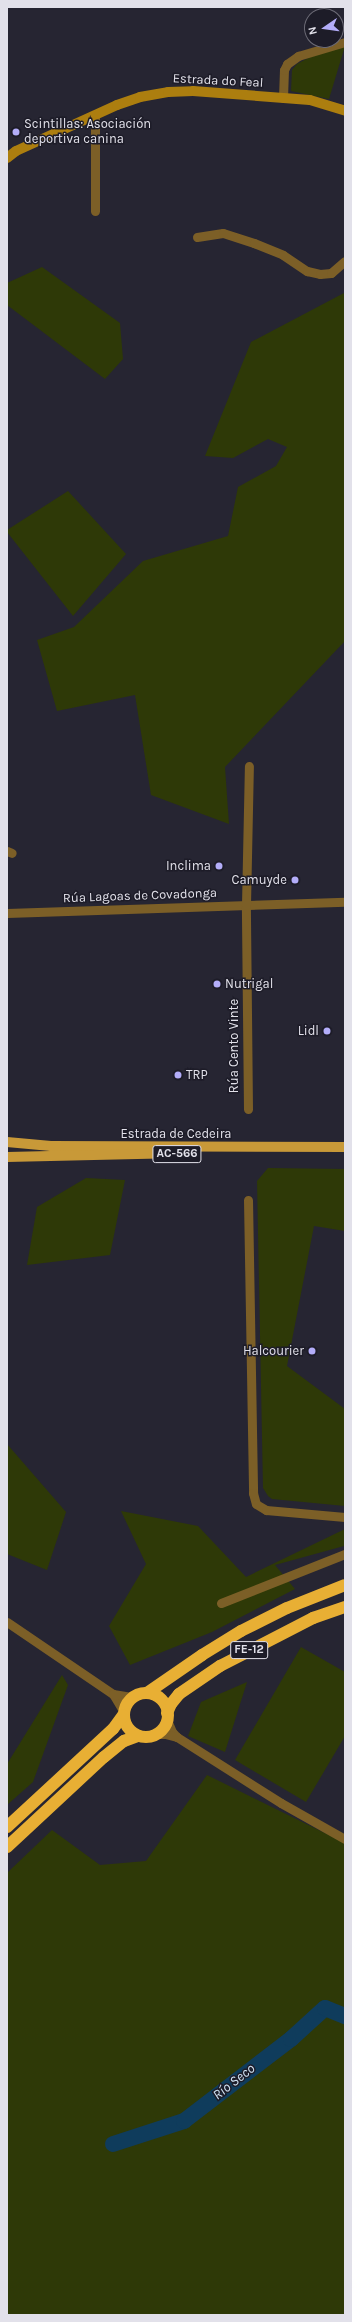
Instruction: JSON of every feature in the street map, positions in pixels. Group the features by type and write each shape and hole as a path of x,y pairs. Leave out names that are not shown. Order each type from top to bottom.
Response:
{"highway":[{"name":"FE-12","path":"147,1693 202,1655 241,1631 287,1608 345,1585"},
{"name":"FE-12","path":"167,1717 171,1704 179,1694 220,1666 314,1618 345,1607"},
{"path":"7,1827 113,1729 124,1714 128,1701 133,1697 147,1693 159,1697 163,1702 167,1717 156,1734 150,1737 138,1736 124,1741 104,1757 7,1847"},
{"path":"124,1714 127,1728 138,1736"}],"main road":[{"name":"Estrada do Feal","path":"7,158 16,151 95,115 140,97 168,92 193,91 310,100 345,111"},
{"name":"Estrada de Cedeira","path":"7,1142 51,1146 345,1147"},
{"name":"Estrada de Cedeira","path":"7,1157 345,1153"}],"street":[{"path":"283,98 284,70 287,64 298,56 345,42"},
{"path":"95,115 95,211"},
{"path":"197,238 223,233 254,243 283,255 307,271 320,274 331,273 345,262"},
{"name":"Rúa Cento Vinte","path":"248,1109 246,905 249,766"},
{"name":"Rúa Lagoas de Covadonga","path":"7,913 345,902"},
{"path":"248,1200 253,1493 256,1504 266,1510 345,1517"},
{"path":"221,1603 345,1554"},
{"path":"7,1622 112,1694 124,1714"},
{"path":"112,1694 133,1697"},
{"path":"167,1717 172,1732 177,1737 281,1803 345,1839"},
{"path":"156,1734 165,1734 177,1737"}],"green space":[{"path":"345,46 329,99 291,91 292,70 297,64 312,56 338,48 344,48"},
{"path":"42,267 120,323 123,359 105,379 7,305 7,283"},
{"path":"344,293 345,641 225,767 229,824 151,795 135,695 57,711 37,640 74,627 143,561 228,536 238,487 276,466 287,447 268,439 233,458 205,456 251,342"},
{"path":"68,491 126,554 73,616 7,532 7,530"},
{"path":"268,1168 345,1169 345,1231 314,1226 287,1366 345,1409 345,1506 272,1499 263,1488 257,1181"},
{"path":"86,1178 125,1180 110,1255 27,1265 37,1207"},
{"path":"7,1444 66,1512 47,1570 7,1554"},
{"path":"121,1511 198,1526 246,1577 345,1529 345,1542 344,1546 275,1565 295,1589 212,1632 130,1665 109,1626 146,1564"},
{"path":"301,1647 345,1672 345,1736 306,1802 235,1760"},
{"path":"62,1675 68,1685 33,1782 7,1805 7,1764"},
{"path":"247,1682 225,1752 188,1736 201,1702"},
{"path":"207,1775 345,1843 345,2315 7,2315 7,1873 52,1830 100,1865 146,1861"}],"waterway":[{"name":"Río Seco","path":"113,2144 184,2121 291,2039 325,2008 345,2016"}],"place":[{"name":"Scintillas: Asociación deportiva canina","path":"16,132"},
{"name":"Inclima","path":"219,866"},
{"name":"Camuyde","path":"295,880"},
{"name":"Nutrigal","path":"217,984"},
{"name":"Lidl","path":"327,1031"},
{"name":"TRP","path":"178,1075"},
{"name":"Halcourier","path":"312,1351"}]}
